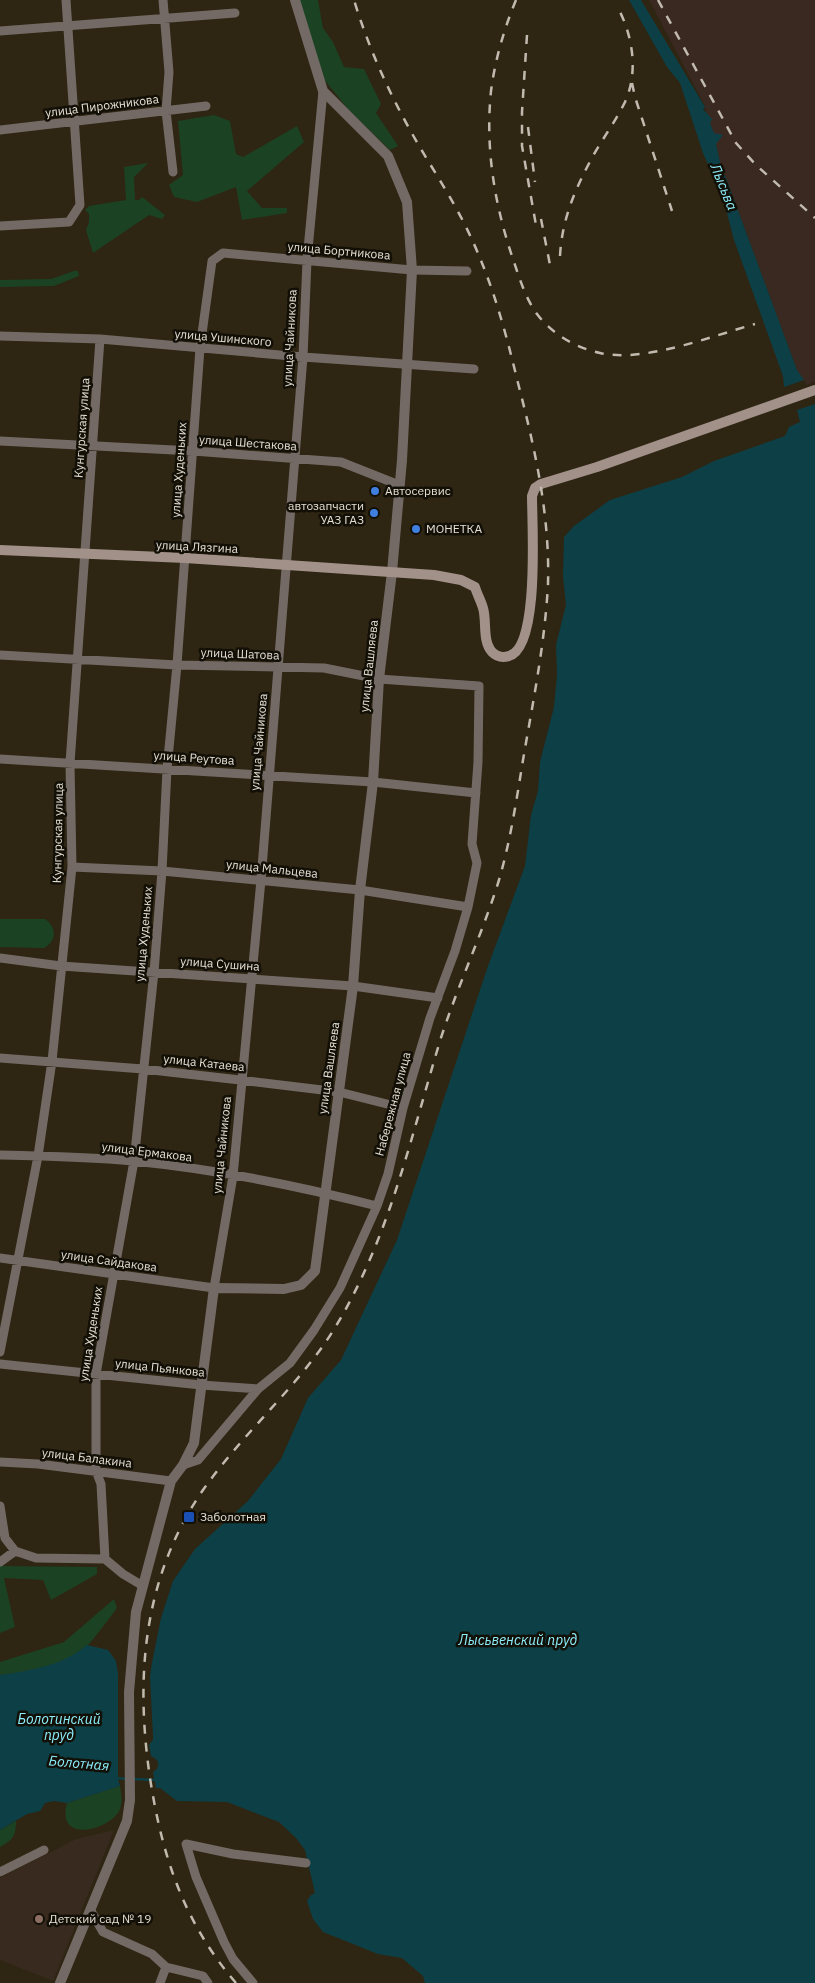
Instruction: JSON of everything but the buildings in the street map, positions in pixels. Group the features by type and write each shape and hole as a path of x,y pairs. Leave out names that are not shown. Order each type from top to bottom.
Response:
{"main road":[{"name":"улица Лязгина","path":"0,550 185,558 434,575 461,580 475,586 483,608 488,646 493,653 503,658 514,655 522,644 529,618 532,576 532,496 535,488 541,484 597,467 815,390"}],"street":[{"path":"0,226 69,222 80,206 66,0"},
{"path":"163,0 169,72 166,111 173,172"},
{"name":"улица Чайникова","path":"171,1481 183,1465 194,1443 214,1288 233,1176 240,1080 252,979 303,357 307,260 323,91 295,0"},
{"path":"0,32 235,13"},
{"name":"улица Вашляева","path":"214,1288 284,1289 301,1285 315,1271 353,986 360,890 373,782 379,679 400,485 412,270 407,202 388,156 323,91"},
{"name":"улица Пирожникова","path":"0,130 206,106"},
{"name":"улица Бортникова","path":"212,261 223,253 412,270 467,271"},
{"name":"улица Худеньких","path":"105,1560 102,1484 96,1471 96,1374 134,1161 142,1069 154,972 162,871 167,769 177,665 200,348 212,261"},
{"name":"улица Ушинского","path":"0,336 100,339 303,357 474,369"},
{"name":"Кунгурская улица","path":"0,1352 38,1156 52,1061 72,867 70,763 79,660 84,554 94,445 100,339"},
{"name":"улица Шестакова","path":"0,441 193,451 341,462 400,485"},
{"name":"улица Шатова","path":"0,655 177,665 324,668 379,679 479,686"},
{"name":"Набережная улица","path":"183,1465 198,1460 258,1388 290,1363 314,1330 340,1288 377,1206 388,1174 403,1108 430,1018 468,907 477,863 472,844 478,762 479,686"},
{"name":"улица Реутова","path":"0,759 373,782 476,793"},
{"name":"улица Мальцева","path":"72,867 162,871 360,890 468,907"},
{"name":"улица Сушина","path":"0,958 61,966 353,986 438,998"},
{"name":"улица Катаева","path":"0,1058 142,1069 339,1092 403,1108"},
{"name":"улица Ермакова","path":"0,1155 134,1161 233,1176 325,1193 377,1206"},
{"name":"улица Сайдакова","path":"0,1258 19,1259 113,1275 214,1288"},
{"name":"улица Пьянкова","path":"0,1364 201,1385 258,1388"},
{"name":"улица Балакина","path":"0,1462 38,1464 171,1481"},
{"path":"60,1983 127,1821 130,1800 128,1692 136,1612 171,1481"},
{"path":"0,1506 5,1538 14,1551 36,1558 105,1560 143,1586"},
{"path":"0,1562 14,1551"},
{"path":"253,1983 233,1959 224,1942 196,1877 186,1844 233,1854 306,1863"},
{"path":"0,1872 44,1850"},
{"path":"91,1911 103,1932 152,1954 166,1967 203,1976 208,1983"},
{"path":"160,1983 166,1967"}],"shaded area":[{"path":"649,0 815,0 815,382 807,385 797,370 722,171 704,104"},
{"name":"Детский сад № 19","path":"114,1830 53,1981 0,1960 0,1878 76,1839"}],"green space":[{"path":"300,0 318,0 323,28 333,42 344,67 364,69 381,104 376,113 398,146 390,150 348,109 322,77"},
{"path":"214,115 230,121 236,154 243,157 297,126 304,142 247,191 262,208 287,208 287,213 242,220 236,187 197,202 174,197 169,185 183,175 178,121"},
{"path":"148,163 134,177 135,200 139,200 142,197 165,215 162,219 149,215 93,253 86,230 89,214 85,210 89,206 126,200 124,167"},
{"path":"78,271 79,276 54,286 0,287 0,280 51,279"},
{"path":"0,919 45,919 52,926 53,938 44,948 0,947"},
{"path":"0,1566 97,1567 97,1574 51,1600 43,1580 4,1578 15,1627 0,1633"},
{"path":"114,1599 117,1608 92,1641 79,1652 47,1667 0,1675 0,1662 64,1642"},
{"path":"120,1786 122,1800 120,1809 107,1823 86,1830 77,1829 69,1825 66,1816 67,1803"},
{"path":"16,1821 13,1837 0,1847 0,1830"}],"water":[{"name":"Лысьва","path":"629,0 641,0 705,107 703,109 712,119 710,123 714,133 723,135 716,144 722,171 797,370 804,380 784,387 783,376 734,240 723,198 703,153 680,83 667,67"},
{"name":"Лысьвенский пруд","path":"815,404 815,1983 425,1983 423,1976 402,1958 378,1954 323,1932 313,1919 307,1901 315,1893 305,1850 296,1838 279,1822 227,1802 177,1801 160,1788 156,1788 153,1772 157,1769 158,1763 151,1756 149,1745 153,1740 150,1676 161,1618 173,1581 195,1549 248,1501 281,1459 308,1398 341,1360 397,1240 488,966 525,866 531,815 538,791 540,762 554,707 557,675 556,645 566,605 563,576 564,537 574,526 610,500 682,477 714,461 785,436 789,427 800,422 797,410"},
{"name":"Болотинский пруд","path":"87,1645 108,1650 116,1661 118,1674 118,1779 120,1786 67,1803 54,1801 45,1803 40,1811 27,1814 0,1830 0,1675 46,1666 67,1658"}],"waterway":[{"name":"Болотная","path":"116,1778 128,1779"},
{"name":"Болотная","path":"133,1779 157,1780"}],"railway":[{"path":"236,1983 202,1937 189,1912 169,1861 155,1807 146,1740 144,1665 148,1629 156,1593 167,1558 183,1523 203,1490 231,1454 306,1368 340,1320 367,1266 389,1211 440,1041 485,921 503,865 539,669 548,584 547,533 540,482 524,408 489,280 463,221 396,104 366,36 354,0"},
{"path":"516,0 500,45 495,68 489,113 489,135 493,178 507,241 524,289 537,314 557,334 573,344 591,351 618,355 637,354 678,347 755,324"},
{"path":"658,0 736,143 756,165 815,218"},
{"path":"560,256 563,229 570,204 593,156 624,104 632,80 633,68 630,43 618,8"},
{"path":"527,35 522,112 522,146 537,231"},
{"path":"632,83 672,211"},
{"path":"528,127 535,182"},
{"path":"541,219 551,270"}],"place":[{"name":"Автосервис","path":"375,491"},
{"name":"автозапчасти УАЗ ГАЗ","path":"374,513"},
{"name":"МОНЕТКА","path":"416,529"},
{"name":"Заболотная","path":"189,1517"},
{"name":"Детский сад № 19","path":"39,1919"}]}
